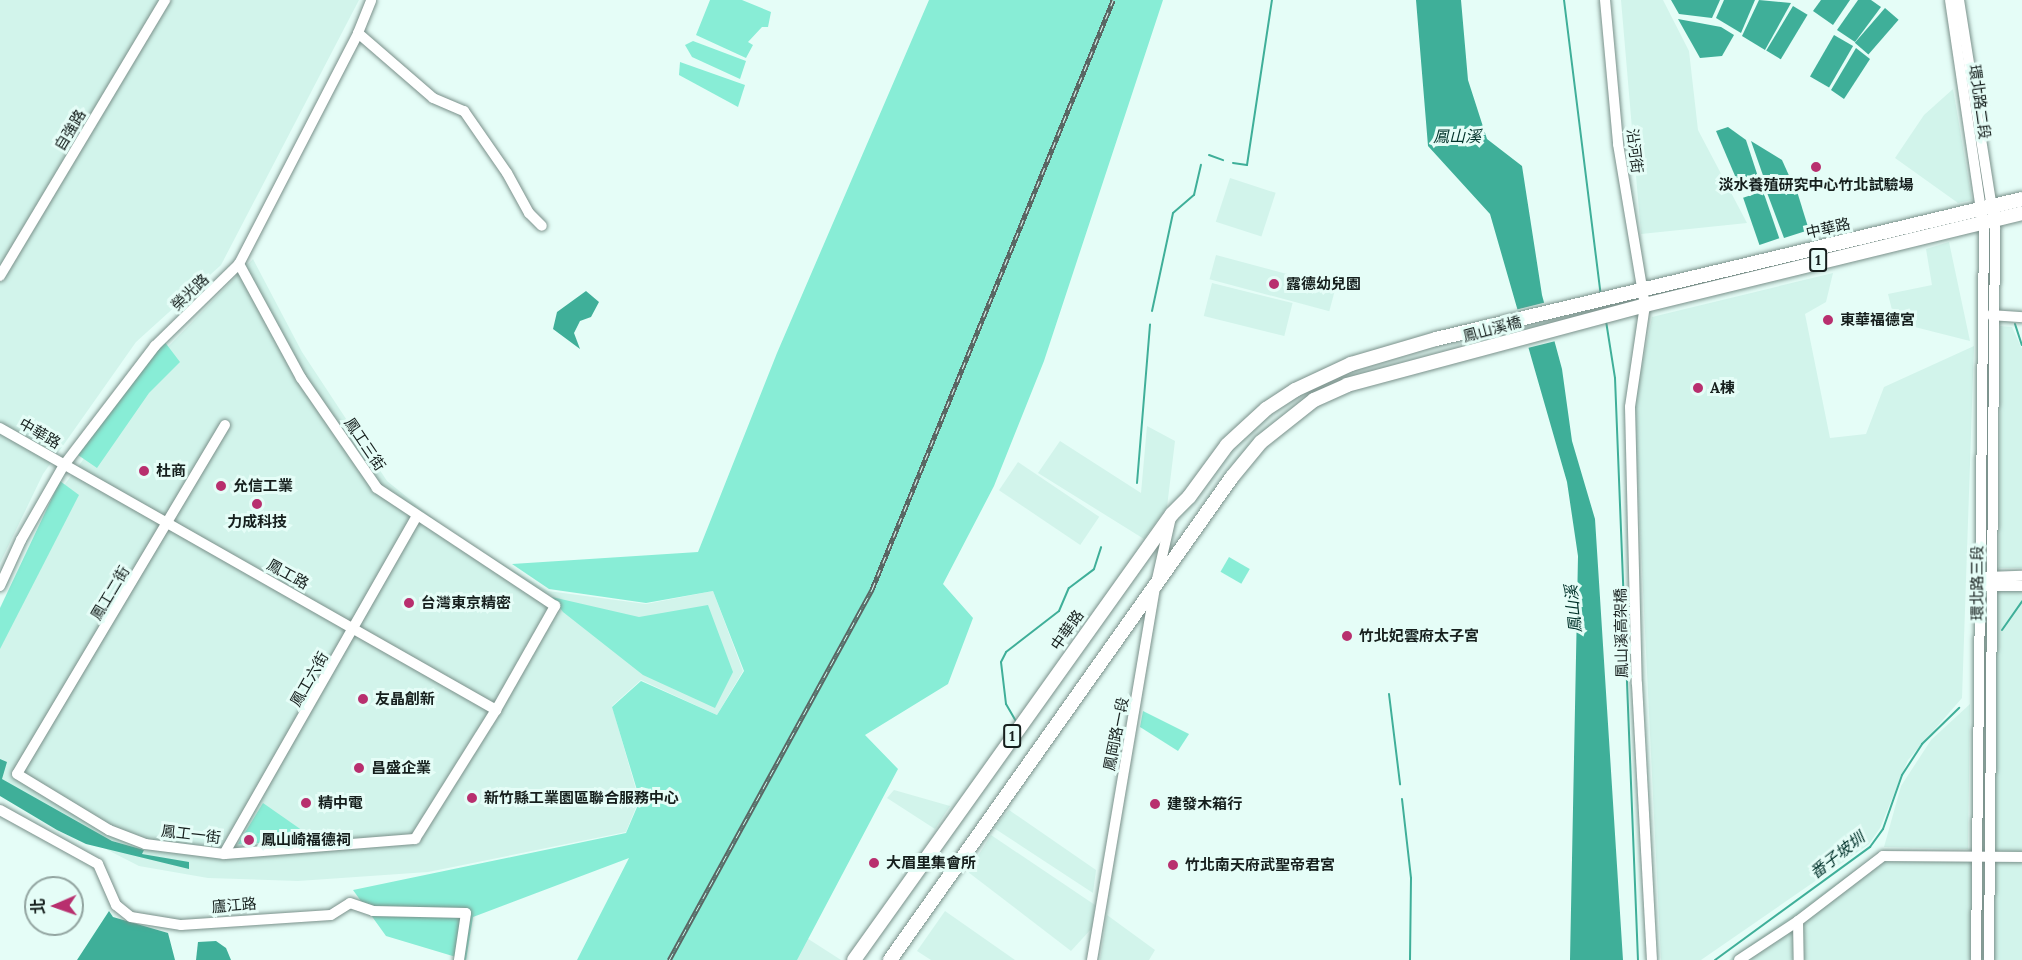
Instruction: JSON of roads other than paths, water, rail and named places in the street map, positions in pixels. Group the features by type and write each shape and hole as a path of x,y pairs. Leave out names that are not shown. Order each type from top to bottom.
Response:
{"main road":[{"name":"中華路","path":"1641,290 2022,199"},
{"name":"中華路","path":"1645,305 2022,213"},
{"name":"鳳山溪橋","path":"1351,364 1641,290"},
{"name":"鳳山溪橋","path":"1155,588 1261,442 1314,400 1347,385 1645,305"},
{"name":"中華路","path":"854,960 1172,514 1189,497 1227,445 1266,409 1295,390 1351,364"},
{"name":"1","path":"890,960 1155,588"}],"street":[{"name":"自強路","path":"0,276 165,0"},
{"name":"榮光路","path":"0,586 21,540 64,465 155,346 239,264 358,33 371,0"},
{"name":"沿河街","path":"1605,0 1618,144 1645,305"},
{"name":"環北路二段","path":"1950,0 1986,207"},
{"name":"環北路二段","path":"1959,0 1986,207"},
{"path":"358,33 433,98 464,111 507,173 529,213 542,226"},
{"name":"環北路三段","path":"1976,960 1984,857 1992,581 1992,315 1986,207"},
{"name":"環北路三段","path":"1988,222 1978,581 1984,857 1989,960"},
{"name":"鳳工三街","path":"239,264 296,369 377,488 416,518 555,606 496,710"},
{"name":"鳳山溪高架橋","path":"1645,305 1630,407 1637,684 1652,960"},
{"path":"1992,315 2022,317"},
{"name":"鳳工二街","path":"17,774 169,524 225,425"},
{"name":"中華路","path":"0,428 64,465"},
{"name":"鳳工路","path":"64,465 496,710"},
{"name":"鳳岡路一段","path":"1092,960 1155,588 1172,514"},
{"name":"鳳工六街","path":"224,854 356,629 416,518"},
{"path":"1978,581 2022,576"},
{"path":"1992,581 2022,586"},
{"name":"鳳工一街","path":"17,774 109,830 145,844 224,854 415,839 496,710"},
{"name":"廬江路","path":"0,810 98,864 116,905 131,917 181,925 331,915 350,903 373,911 466,913 459,960"},
{"path":"1738,960 1798,921 1883,856 2022,857"},
{"path":"1798,921 1799,960"}],"water":[{"name":"鳳山溪","path":"1416,0 1461,0 1468,80 1487,139 1522,166 1542,295 1562,369 1572,441 1595,519 1623,960 1570,960 1578,556 1567,482 1490,214 1428,146"},
{"path":"1671,0 1720,0 1712,18 1679,14"},
{"path":"1724,0 1755,0 1741,33 1716,18"},
{"path":"1759,0 1791,3 1765,50 1742,36"},
{"path":"1821,0 1850,0 1833,25 1813,11"},
{"path":"1858,0 1871,0 1881,7 1855,42 1837,30"},
{"path":"1793,6 1808,15 1781,59 1766,51"},
{"path":"1885,8 1899,20 1868,55 1855,43"},
{"path":"1678,19 1721,27 1734,35 1722,56 1700,58"},
{"path":"1834,35 1853,46 1829,88 1810,77"},
{"path":"1856,48 1870,59 1844,99 1831,90"},
{"path":"1728,127 1746,140 1761,186 1741,190 1716,131"},
{"path":"1751,141 1782,160 1791,180 1766,184"},
{"path":"1795,185 1809,230 1784,238 1766,190"},
{"path":"1763,191 1779,238 1759,245 1743,198"},
{"path":"586,291 599,302 591,317 580,321 574,333 580,349 553,329 557,312"},
{"path":"0,759 7,762 2,779 112,841 144,850 142,854 189,862 189,869 86,844 57,830 0,796"},
{"path":"109,911 113,917 168,933 175,960 77,960"},
{"path":"216,941 226,948 231,960 196,960 198,942"}],"waterway":[{"path":"1233,163 1247,165 1272,0"},
{"path":"1564,0 1601,295"},
{"path":"1209,155 1223,160"},
{"path":"1152,311 1173,213 1194,195 1201,165"},
{"path":"1606,321 1615,378 1638,960"},
{"path":"2015,324 2022,345"},
{"path":"1137,483 1150,325"},
{"path":"1017,723 1006,704 1001,662 1006,652 1059,611 1069,588 1094,569 1101,547"},
{"name":"番子坡圳","path":"2002,630 2022,601"},
{"path":"1389,694 1400,784"},
{"name":"番子坡圳","path":"1715,960 1870,847 1883,829 1902,775 1922,744 1959,708"},
{"path":"1402,799 1411,878 1410,960"}],"railway":[{"path":"669,960 872,589 1113,0"}],"place":[{"name":"淡水養殖研究中心竹北試驗場","path":"1816,167"},
{"name":"露德幼兒園","path":"1274,284"},
{"name":"東華福德宮","path":"1828,320"},
{"name":"A棟","path":"1698,388"},
{"name":"杜商","path":"144,471"},
{"name":"允信工業","path":"221,486"},
{"name":"力成科技","path":"257,504"},
{"name":"台灣東京精密","path":"409,603"},
{"name":"竹北妃雲府太子宮","path":"1347,636"},
{"name":"友晶創新","path":"363,699"},
{"name":"昌盛企業","path":"359,768"},
{"name":"新竹縣工業園區聯合服務中心","path":"472,798"},
{"name":"精中電","path":"306,803"},
{"name":"建發木箱行","path":"1155,804"},
{"name":"鳳山崎福德祠","path":"249,840"},
{"name":"大眉里集會所","path":"874,863"},
{"name":"竹北南天府武聖帝君宮","path":"1173,865"}]}
